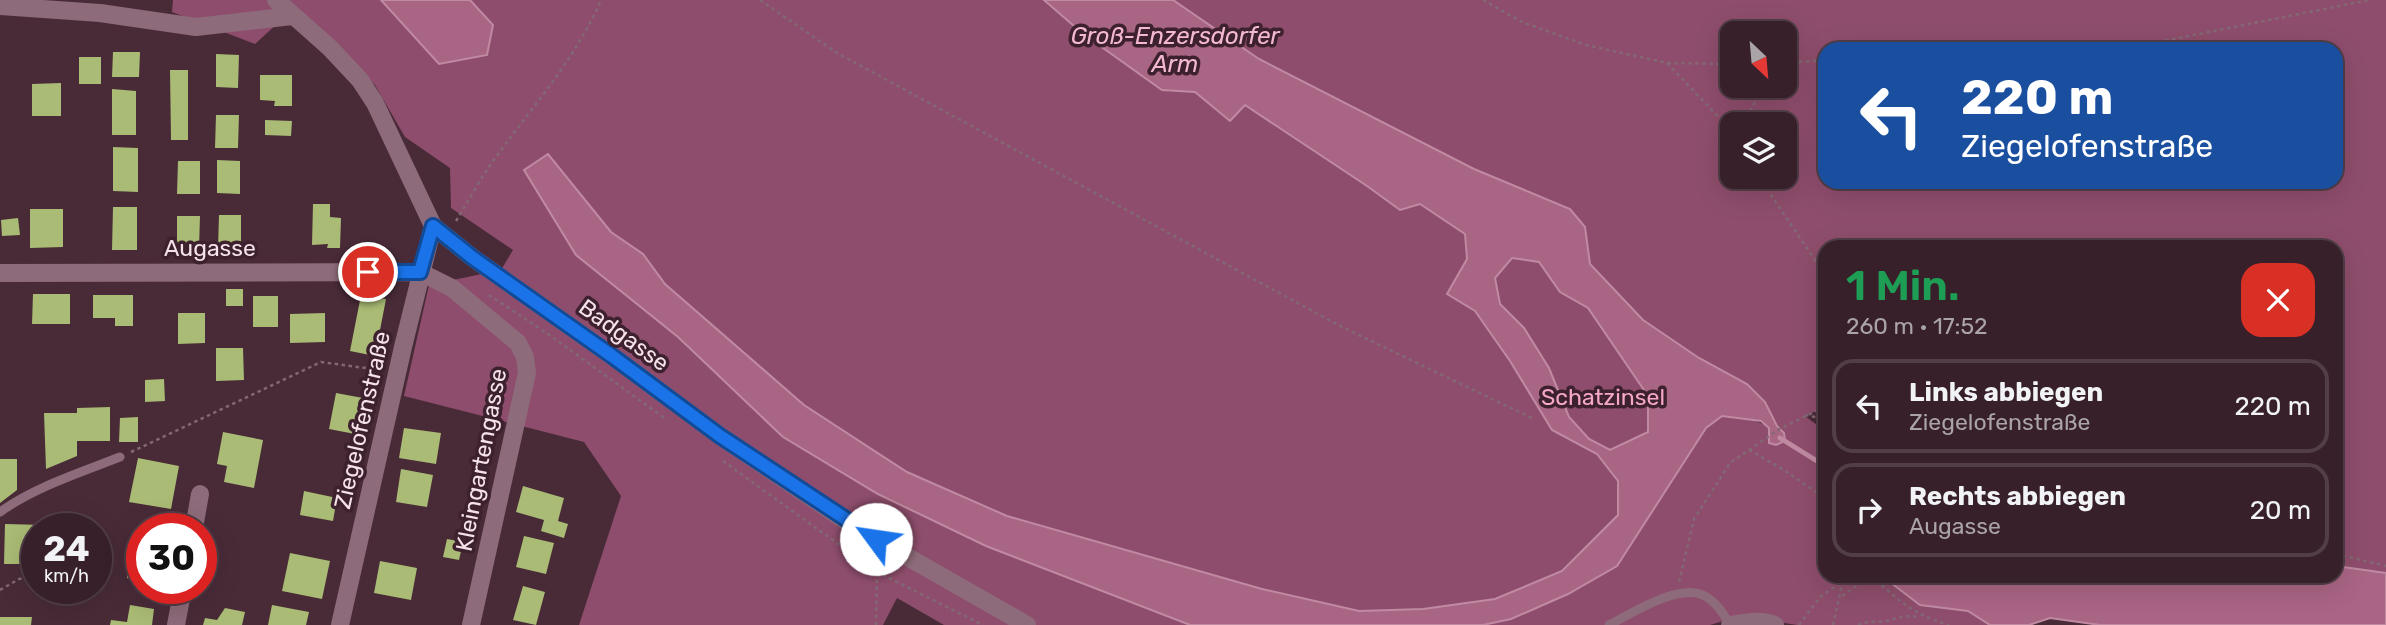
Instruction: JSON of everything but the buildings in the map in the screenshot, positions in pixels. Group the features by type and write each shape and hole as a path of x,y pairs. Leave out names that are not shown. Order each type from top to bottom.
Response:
{"street":[{"name":"Badgasse","path":"276,0 331,48 360,80 375,103 440,231 473,258 720,436 855,527 1027,625"},
{"path":"0,6 95,6 196,27 292,16"},
{"name":"Ziegelofenstraße","path":"340,625 420,272 440,231"},
{"name":"Augasse","path":"0,273 420,272"},
{"name":"Kleingartengasse","path":"420,272 452,288 518,343 527,373 471,625"},
{"path":"197,513 200,494"},
{"path":"176,625 180,604"},
{"path":"1730,625 1750,622 1768,622 1775,625"}],"lane":[{"path":"0,512 57,482 120,457"},
{"path":"1609,625 1676,593 1701,594 1722,611 1730,625"}],"path":[{"path":"440,231 546,91 589,27 601,0"},
{"path":"760,0 837,53 1342,327 1534,419"},
{"path":"1483,0 1522,22 1586,45 1667,63 1720,64"},
{"path":"2159,42 2369,0"},
{"path":"1797,62 1818,61"},
{"path":"1667,63 1720,118"},
{"path":"1767,189 1818,265"},
{"path":"120,457 321,362 397,372"},
{"path":"1676,593 1694,519 1730,463 1781,428 1818,410"},
{"path":"1805,415 1818,418"},
{"path":"1749,450 1818,493"},
{"path":"876,625 877,572 897,551"},
{"path":"2343,556 2386,566"},
{"path":"0,590 21,579"},
{"path":"1798,625 1821,596 1840,583"},
{"path":"1833,625 1842,583"},
{"path":"1841,597 1861,583"},
{"path":"1879,583 1901,603 1923,617"},
{"path":"1858,625 1903,615 1923,617 1949,625"}],"green space":[{"path":"173,0 381,0 423,46 493,25 470,0 1044,0 1082,33 1162,90 1195,92 1230,121 1245,105 1400,210 1419,204 1465,234 1467,259 1447,294 1474,311 1510,361 1552,430 1597,454 1618,481 1618,515 1562,571 1495,599 1423,609 1359,611 1262,589 1007,516 907,472 804,405 665,284 643,254 611,232 548,154 524,170 576,255 878,494 986,546 1190,625 944,625 897,598 883,625 579,625 621,496 584,442 404,396 429,285 501,270 513,250 451,208 450,168 405,137 375,85 334,42 280,21 255,44 172,12"},
{"path":"1173,0 2386,0 2386,573 2343,567 2343,240 1818,240 1818,410 1805,416 1818,425 1818,583 1891,583 1920,605 1968,611 1990,625 1797,625 1740,616 1710,625 1483,625 1511,619 1617,566 1706,428 1722,415 1765,425 1770,428 1769,443 1776,445 1785,441 1784,433 1777,426 1765,402 1747,384 1699,358 1643,320 1590,263 1585,227 1570,209 1474,169 1259,59"},
{"name":"Schatzinsel","path":"1511,258 1539,262 1560,292 1588,308 1649,396 1648,431 1611,450 1589,439 1569,417 1549,368 1524,328 1500,304 1495,278"}],"water":[{"path":"381,0 470,0 493,25 487,55 439,64"},
{"name":"Groß-Enzersdorfer Arm","path":"1044,0 1173,0 1259,59 1474,169 1570,209 1585,227 1590,264 1643,320 1699,358 1747,384 1765,402 1777,426 1784,433 1785,441 1776,445 1769,443 1769,428 1761,421 1722,416 1706,428 1617,566 1568,594 1511,619 1483,625 1190,625 986,546 878,494 783,437 678,337 576,255 524,170 548,154 611,232 643,254 665,284 804,405 907,472 1007,516 1262,589 1359,611 1423,609 1495,599 1562,571 1618,515 1618,481 1597,454 1552,430 1510,361 1475,311 1447,294 1467,259 1465,234 1420,204 1400,210 1245,105 1230,121 1195,92 1162,90 1082,33","holes":["1512,258 1539,262 1560,292 1588,308 1648,396 1648,432 1610,450 1589,439 1569,417 1549,368 1524,328 1500,304 1495,278"]},
{"path":"2343,567 2386,573 2386,625 2100,625 2050,618 2029,625 1990,625 1968,611 1920,605 1891,583 2343,583"}],"waterway":[{"path":"1780,438 1818,462"}],"route":[{"path":"368,272 420,272 433,226 473,258 720,436 876,539"}]}
